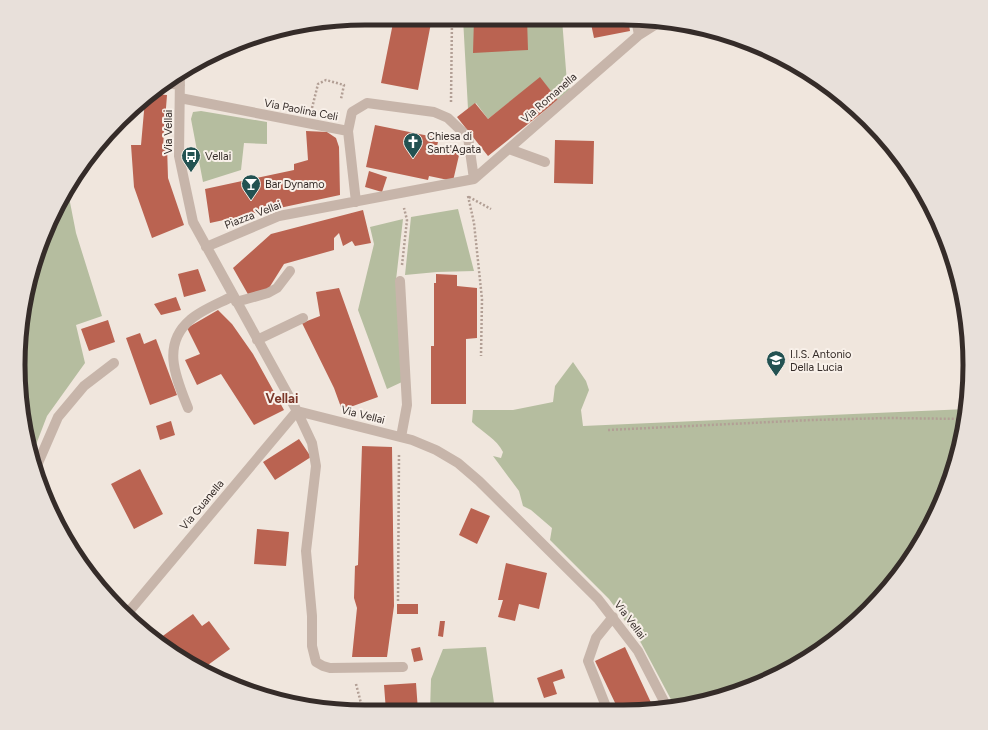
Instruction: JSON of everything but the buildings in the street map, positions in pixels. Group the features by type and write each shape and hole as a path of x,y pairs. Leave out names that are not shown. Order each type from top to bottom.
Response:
{"street":[{"path":"637,26 639,35"},
{"name":"Via Romanella","path":"474,179 639,35 652,27"},
{"name":"Via Vellai","path":"180,80 179,156 193,222 297,411 401,437 436,450 458,463 573,572 614,617 638,651 664,702"},
{"path":"173,84 180,85"},
{"name":"Via Paolina Celi","path":"180,98 348,131 352,112 367,103 434,112 448,118 468,137 474,179"},
{"path":"348,131 356,202"},
{"path":"509,149 545,162"},
{"name":"Piazza Vellai","path":"206,247 279,216 474,179"},
{"path":"188,408 178,383 174,367 172,348 178,333 190,319 235,299 268,293 277,288 290,271"},
{"path":"400,281 407,405 401,437"},
{"path":"257,340 303,318"},
{"path":"39,460 58,417 84,386 114,363"},
{"path":"297,411 312,443 316,466 306,551 312,616 312,646 316,662 322,666 353,668 403,667"},
{"name":"Via Guanella","path":"130,610 297,411"},
{"path":"605,705 588,662 596,638 614,617"}],"path":[{"path":"448,118 451,101 452,25"},
{"path":"308,124 318,84 326,80 344,84"},
{"path":"455,183 463,188 468,197 474,223 482,299 482,356"},
{"path":"400,281 407,220 401,193"},
{"path":"468,197 491,209"},
{"path":"608,430 812,420 889,418 958,419"},
{"path":"398,601 398,465 401,437"},
{"path":"353,668 362,705"}],"green space":[{"path":"463,25 562,25 567,83 570,89 558,100 540,78 488,119 476,103 468,109"},
{"path":"201,111 267,122 267,144 244,143 241,170 203,182 191,119 193,112"},
{"path":"69,198 76,233 102,316 76,325 85,363 47,416 35,446 28,409 26,387 25,365 28,321 43,256 60,215"},
{"path":"458,209 474,271 405,275 411,217"},
{"path":"403,219 396,280 402,382 387,389 358,310 374,244 370,227"},
{"path":"573,362 586,381 589,390 581,410 583,426 960,409 945,474 928,515 906,554 879,589 847,621 830,635 812,648 773,670 732,687 672,701 641,643 609,599 550,540 552,528 531,510 523,506 519,491 493,456 501,458 503,452 500,447 493,439 472,422 473,410 513,410 553,402 555,386"},
{"path":"486,647 494,705 430,705 431,679 443,649"}],"place":[{"name":"Chiesa di Sant'Agata","path":"413,159"},
{"name":"Vellai","path":"191,173"},
{"name":"Bar Dynamo","path":"251,201"},
{"name":"I.I.S. Antonio Della Lucia","path":"776,377"}],"district":[{"name":"Vellai","path":"282,398"}]}
